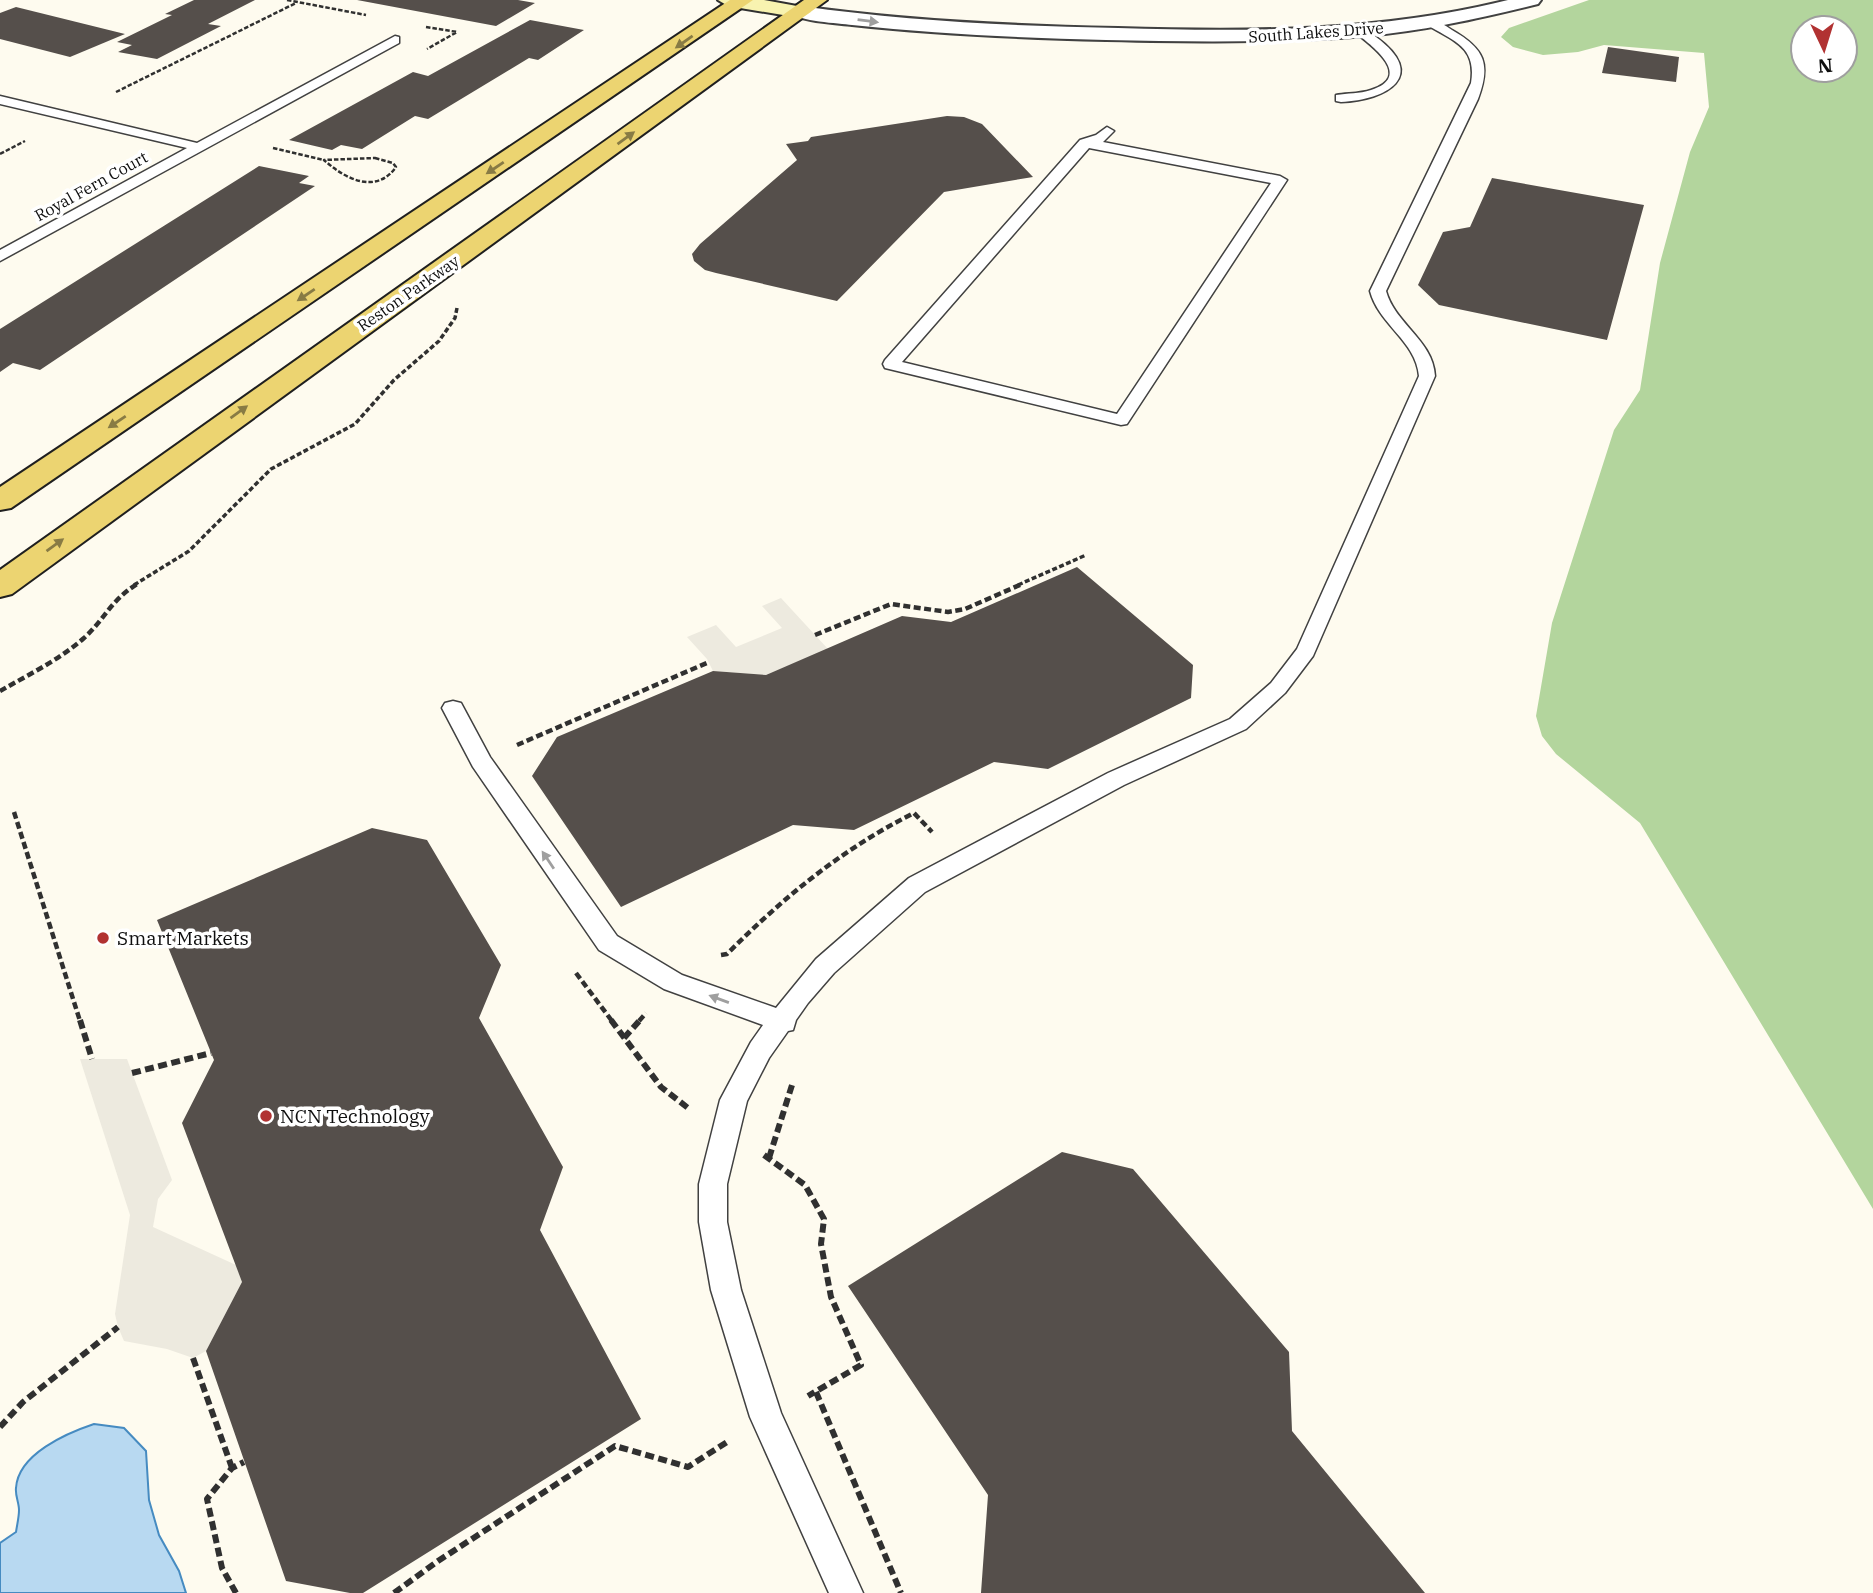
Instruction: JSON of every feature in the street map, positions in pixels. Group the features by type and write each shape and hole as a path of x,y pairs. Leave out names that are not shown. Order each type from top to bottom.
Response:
{"main road":[{"name":"South Lakes Drive","path":"737,1 809,6"},
{"path":"0,501 737,1"},
{"name":"Reston Parkway","path":"0,586 262,395 505,225 809,6"}],"street":[{"name":"South Lakes Drive","path":"809,6 949,30 1219,38 1361,31 1431,23 1531,0"},
{"name":"South Lakes Drive","path":"897,4 1098,34"}],"lane":[{"path":"846,1593 766,1417 726,1290 713,1222 713,1184 734,1100 761,1050 799,996 855,936 917,885 1116,779 1238,724 1278,688 1306,651 1427,376 1426,362 1381,304 1378,291 1472,99 1480,81 1481,69 1471,48 1431,23"},
{"path":"1341,98 1379,93 1387,87 1394,75 1391,57 1361,31"},
{"name":"Royal Fern Court","path":"0,256 395,40"},
{"name":"Royal Fern Court","path":"0,100 199,147"},
{"path":"1086,137 1100,139 1107,131"},
{"path":"1086,137 1280,180 1121,420 891,364 937,311 1086,137"},
{"path":"453,708 481,761 608,943 673,982 783,1022"}],"path":[{"path":"0,154 72,117 84,108 297,2"},
{"path":"271,147 324,160 375,158 393,163 396,167 390,176 382,180 360,182 341,176 324,160"},
{"path":"0,691 69,651 87,635 119,595 188,551 271,469 355,424 394,380 439,341 455,318 459,299"},
{"path":"815,635 891,604 948,612 965,609 1086,555"},
{"path":"514,747 709,662"},
{"path":"14,811 92,1059"},
{"path":"676,1100 661,1087 624,1038 696,958 727,954 803,881 843,852 914,813 959,861"},
{"path":"132,1073 211,1053"},
{"path":"769,1158 795,1075"},
{"path":"394,1593 438,1561 615,1446 688,1467 766,1417 861,1365 831,1297 821,1244 824,1219 806,1185"},
{"path":"0,1427 23,1402 118,1327"},
{"path":"193,1358 232,1468"},
{"path":"816,1392 901,1593"},
{"path":"236,1593 222,1568 211,1528 207,1499 232,1468 244,1462"}],"green space":[{"path":"1589,0 1873,0 1873,1209 1640,823 1556,754 1542,736 1536,716 1552,623 1614,430 1640,390 1660,263 1690,152 1709,107 1704,53 1604,45 1578,52 1543,55 1513,47 1501,37 1509,28"}],"shaded area":[{"path":"781,598 828,649 766,675 713,671 707,659 687,637 716,625 736,647 782,628 762,606"},
{"path":"80,1059 127,1059 172,1180 158,1199 153,1227 236,1265 242,1282 206,1351 193,1358 167,1349 124,1341 118,1327 115,1314 130,1215"}],"water":[{"path":"94,1424 124,1428 146,1451 149,1500 159,1535 179,1571 186,1593 0,1593 0,1543 16,1532 19,1510 16,1491 25,1465 34,1455 58,1439"}],"building":[{"path":"194,0 255,0 208,24 221,26 157,59 118,52 132,45 117,42 172,15 165,14"},
{"path":"357,0 518,0 535,3 496,26"},
{"path":"16,7 125,34 70,57 0,39 0,13"},
{"path":"530,20 584,30 538,60 529,58 428,119 415,116 362,149 341,145 332,150 289,140 413,72 428,76"},
{"path":"1608,47 1679,57 1676,82 1602,73"},
{"path":"947,116 964,117 982,124 1033,177 944,192 837,301 705,270 694,261 692,254 700,244 797,160 786,144 808,141 811,137"},
{"path":"259,166 309,176 299,183 315,186 40,370 13,363 0,372 0,329"},
{"path":"1492,178 1644,205 1607,340 1439,305 1418,285 1443,232 1470,227"},
{"path":"1077,567 1193,665 1191,698 1048,769 994,762 854,830 793,825 621,907 532,776 557,737 713,671 766,675 902,616 951,622"},
{"path":"372,828 427,840 501,965 479,1018 563,1167 540,1230 641,1419 363,1593 350,1593 286,1581 206,1351 242,1282 182,1123 214,1060 157,920"},
{"path":"1062,1152 1133,1169 1289,1352 1292,1431 1425,1593 981,1593 988,1495 848,1286"}],"place":[{"name":"Smart Markets","path":"103,938"},
{"name":"NCN Technology","path":"266,1116"}]}
